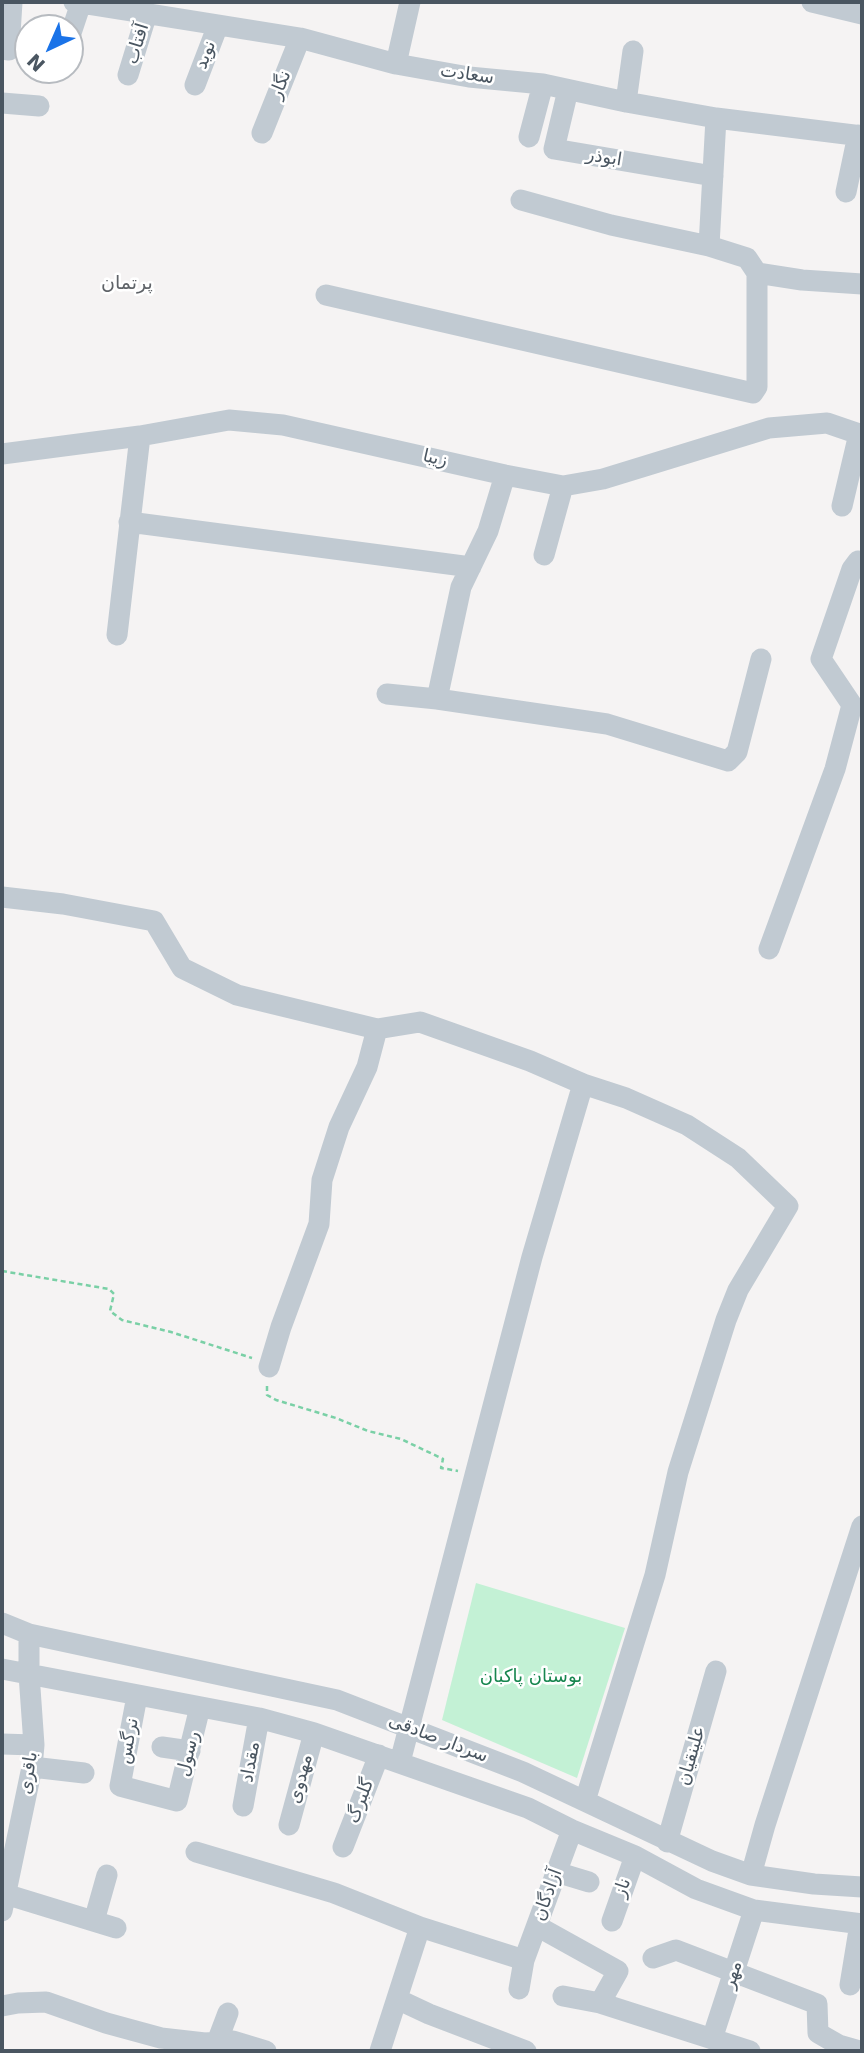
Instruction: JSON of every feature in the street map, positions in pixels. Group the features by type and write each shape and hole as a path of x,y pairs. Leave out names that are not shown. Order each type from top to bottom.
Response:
{"street":[{"path":"2,49 9,50 12,2"},
{"name":"سعادت","path":"77,2 300,38 396,64 469,77 542,84 716,118 860,135"},
{"path":"396,64 410,2"},
{"path":"812,2 862,14"},
{"name":"آفتاب","path":"128,75 147,13"},
{"name":"نوید","path":"195,85 218,24"},
{"name":"نگار","path":"262,133 300,38"},
{"path":"626,102 633,51"},
{"path":"529,137 542,84"},
{"name":"ابوذر","path":"568,90 554,149 713,176"},
{"path":"2,103 39,106"},
{"path":"709,246 716,118"},
{"path":"846,192 860,135"},
{"path":"326,295 753,394 757,387 757,273 747,258 709,246 611,225 521,200"},
{"path":"757,273 802,280 862,284"},
{"name":"زیبا","path":"2,454 229,421 283,425 564,486 603,479 769,428 827,423 861,434"},
{"path":"842,506 861,434"},
{"path":"117,635 140,436"},
{"path":"437,699 461,587 488,531 505,475"},
{"path":"544,555 564,486"},
{"path":"129,522 471,567"},
{"path":"769,949 835,769 852,705 821,659 852,569 858,561 862,563"},
{"path":"387,694 607,724 728,761 737,752 761,659"},
{"path":"2,897 63,904 153,921 182,968 237,995 377,1029 420,1022 530,1060 687,1125 738,1158 788,1206 738,1290 726,1320 678,1472 655,1575 585,1801"},
{"path":"269,1367 319,1224 322,1180 339,1127 367,1068 377,1029"},
{"path":"400,1762 532,1257 583,1084"},
{"path":"751,1875 862,1526"},
{"name":"سردار صادقی","path":"2,1623 29,1634 337,1700 538,1779 621,1816 667,1842 751,1875 814,1884 862,1887"},
{"name":"باقری","path":"4,1903 6,1869 32,1767 34,1745 29,1634"},
{"path":"2,1669 259,1718 314,1733 528,1808 635,1856 696,1889 754,1910 861,1924 850,1985"},
{"name":"علینقیان","path":"667,1842 716,1671"},
{"name":"نرگس","path":"137,1696 120,1786 177,1801"},
{"name":"رسول","path":"177,1801 200,1707"},
{"name":"مقداد","path":"243,1806 259,1718"},
{"name":"مهدوی","path":"289,1825 314,1733"},
{"path":"2,1744 34,1745"},
{"path":"162,1747 190,1751"},
{"name":"گلبرگ","path":"343,1846 379,1755"},
{"path":"32,1767 84,1773"},
{"path":"528,1808 538,1779"},
{"name":"آزادگان","path":"519,1989 524,1960 572,1830"},
{"path":"196,1852 334,1893 420,1927 524,1960"},
{"name":"ناز","path":"612,1921 635,1856"},
{"path":"556,1872 589,1882"},
{"path":"94,1921 107,1875"},
{"path":"4,1903 116,1928"},
{"name":"مهر","path":"712,2039 754,1910"},
{"path":"537,1926 618,1971 600,2003"},
{"path":"380,2051 420,1927"},
{"path":"653,1958 676,1950 817,2004 818,2033 839,2045 860,2051"},
{"path":"563,1996 600,2003 687,2042 712,2039 742,2050"},
{"path":"397,1999 526,2051"},
{"path":"2,2006 46,2002 106,2023 161,2038 205,2043 233,2041 260,2051"},
{"path":"218,2042 228,2013"}],"path":[{"path":"2,1271 109,1289 114,1294 110,1311 122,1320 197,1340 269,1367 267,1395 276,1401 401,1439 443,1459 441,1468 475,1475"}],"green space":[{"name":"بوستان پاکبان","path":"476,1583 625,1628 577,1778 442,1720"}],"district":[{"name":"پرتمان","path":"127,284"}]}
